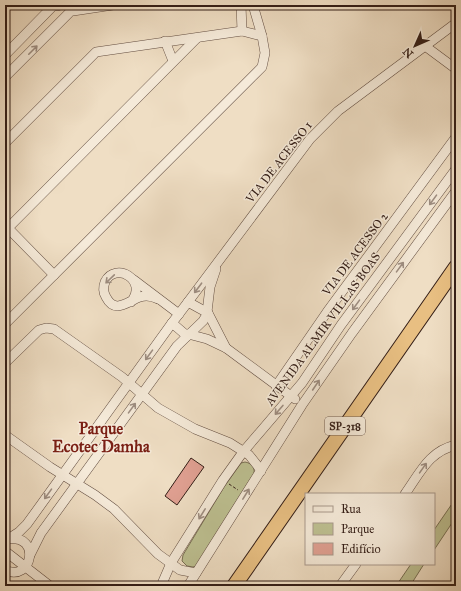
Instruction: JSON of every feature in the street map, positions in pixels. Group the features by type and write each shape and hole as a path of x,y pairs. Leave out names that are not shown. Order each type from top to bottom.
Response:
{"highway":[{"name":"SP-318","path":"234,586 456,267"},
{"name":"SP-318","path":"307,493 456,278"},
{"name":"SP-318","path":"242,586 305,495"}],"street":[{"path":"5,55 53,6 58,5 61,11 113,5"},
{"path":"241,5 242,31"},
{"path":"5,324 262,67 265,53 262,36 253,5"},
{"path":"5,78 73,10"},
{"name":"VIA DE ACESSO 1","path":"225,252 310,139 338,111 456,23"},
{"path":"5,143 96,52 242,31 262,36"},
{"path":"54,275 6,228 197,38"},
{"path":"165,41 173,62"},
{"path":"425,46 456,69"},
{"name":"VIA DE ACESSO 2","path":"276,386 327,312 456,138"},
{"name":"AVENIDA ALMIR VILLAS BOAS","path":"161,586 171,563 223,480 243,452 291,397 341,325 456,169"},
{"path":"188,586 302,405 352,333 456,192"},
{"path":"7,539 23,528 225,252"},
{"path":"5,570 15,572 26,567 30,555 41,534 177,346 187,334 203,320 208,312 210,287 225,252"},
{"path":"158,299 147,296 141,297 125,305 118,306 107,300 103,288 109,277 121,273 128,275 179,314"},
{"path":"131,302 137,291 133,279"},
{"path":"188,302 208,312 226,348"},
{"path":"172,324 187,334 207,339 226,348 302,405"},
{"path":"5,363 42,329 50,328 58,331 129,383 158,408 196,429 230,444 253,460 261,471"},
{"path":"5,435 114,509 146,543 180,570 196,573"},
{"path":"406,493 430,458 446,447 456,445"},
{"path":"7,539 15,538 21,540 26,544 30,555"},
{"path":"5,551 50,586"},
{"path":"340,586 355,565"}],"path":[{"path":"223,480 246,494"}],"green space":[{"path":"245,462 252,466 254,473 196,566 187,566 182,561 183,555 224,487 241,463"},
{"path":"456,498 456,517 435,548 435,529"},
{"path":"410,565 423,565 410,586 396,586"}],"building":[{"path":"191,458 204,467 177,505 165,496"}],"district":[{"name":"Parque Ecotec Damha","path":"101,437"}]}
